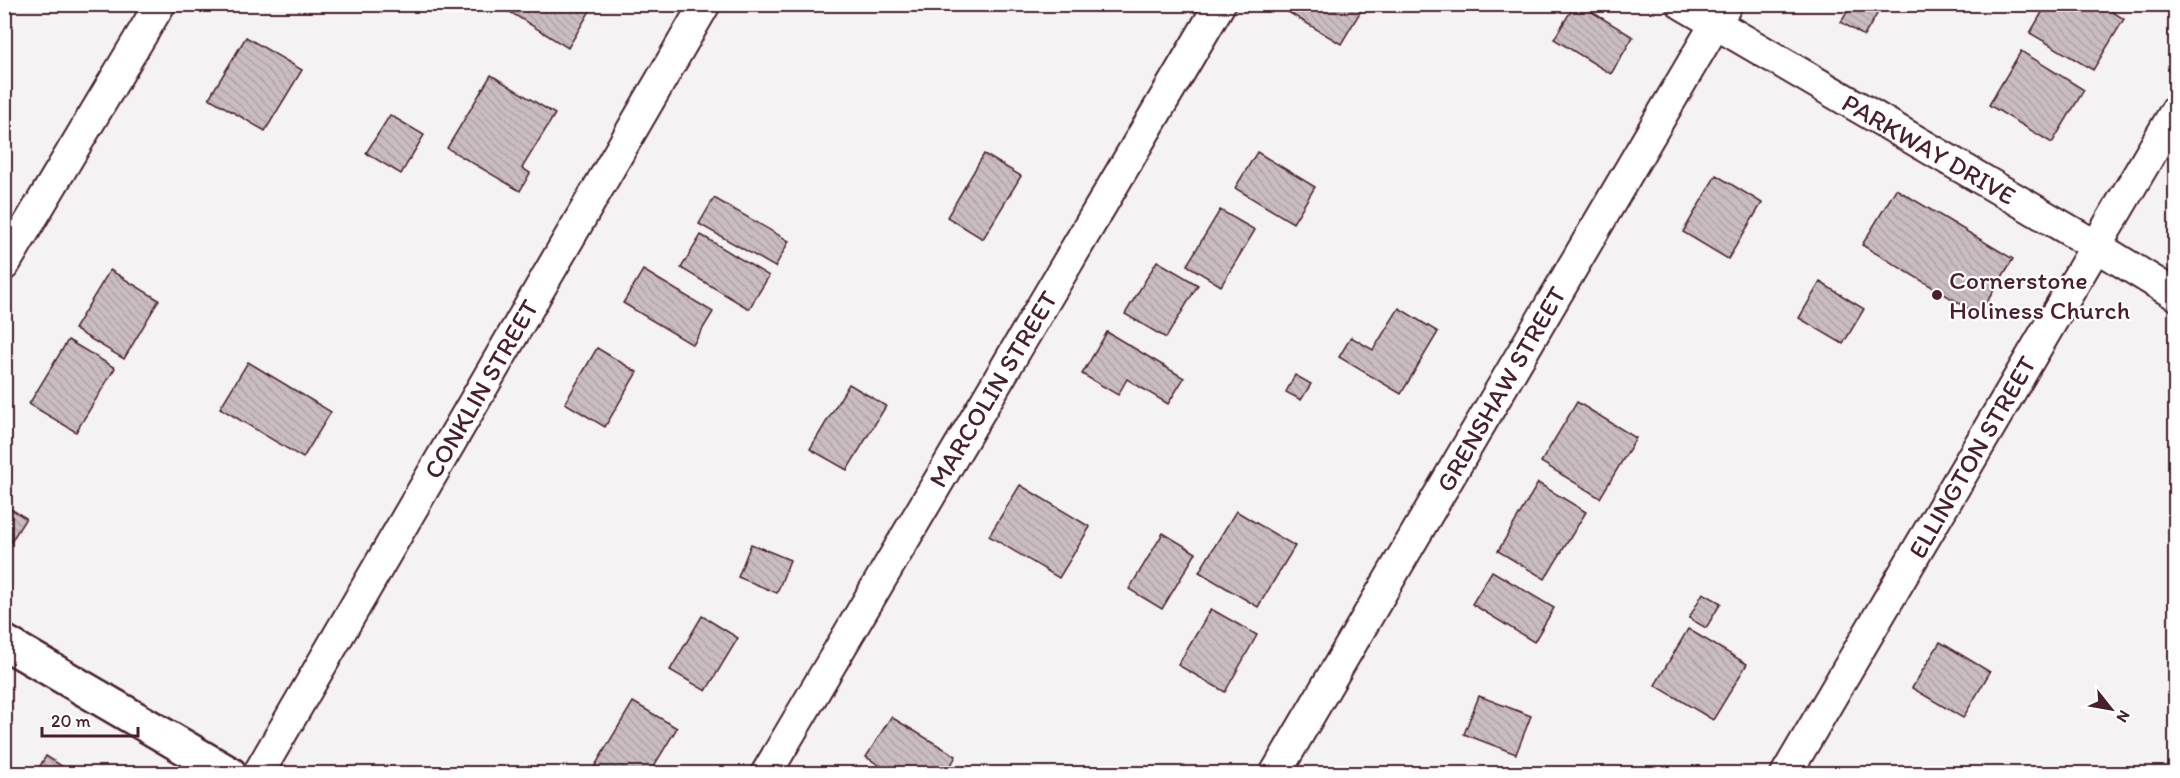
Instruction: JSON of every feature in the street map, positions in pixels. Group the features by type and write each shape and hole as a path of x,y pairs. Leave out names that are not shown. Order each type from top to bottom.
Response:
{"street":[{"path":"4,265 160,4"},
{"name":"CONKLIN STREET","path":"258,774 705,4"},
{"name":"MARCOLIN STREET","path":"766,774 1220,4"},
{"name":"PARKWAY DRIVE","path":"1682,4 1721,14 2175,295"},
{"name":"GRENSHAW STREET","path":"1275,774 1721,14"},
{"name":"ELLINGTON STREET","path":"1786,774 2175,110"},
{"path":"4,642 230,774"}],"building":[{"path":"497,4 594,4 568,48"},
{"path":"1292,4 1355,4 1362,9 1341,44 1288,12"},
{"path":"1575,4 1579,4 1633,37 1611,74 1554,39"},
{"path":"1841,4 1883,4 1864,36 1841,22 1849,9"},
{"path":"2047,4 2100,4 2124,19 2093,70 2030,33"},
{"path":"246,37 302,70 265,131 209,98"},
{"path":"2021,51 2084,90 2052,143 1989,105"},
{"path":"491,75 555,114 522,168 530,173 520,191 447,148"},
{"path":"390,115 424,135 401,174 366,153"},
{"path":"1257,152 1315,187 1293,223 1235,188"},
{"path":"984,154 1021,176 983,239 947,217"},
{"path":"1716,175 1762,203 1728,259 1683,232"},
{"path":"1896,189 2013,259 1979,315 1862,245"},
{"path":"714,198 789,241 775,267 699,224"},
{"path":"1220,210 1255,230 1221,286 1187,265"},
{"path":"701,235 769,276 749,309 681,268"},
{"path":"1157,261 1198,285 1166,338 1125,314"},
{"path":"110,270 159,300 124,359 74,329"},
{"path":"643,270 713,312 693,345 623,303"},
{"path":"1820,282 1864,309 1843,344 1799,318"},
{"path":"1399,308 1438,332 1401,394 1339,357 1351,337 1373,350"},
{"path":"1107,332 1184,378 1168,404 1127,379 1118,395 1082,374"},
{"path":"68,340 115,368 76,432 29,404"},
{"path":"597,348 637,372 605,427 565,403"},
{"path":"248,362 331,412 303,458 220,408"},
{"path":"1295,375 1311,384 1301,400 1286,392"},
{"path":"849,384 886,406 847,470 810,449"},
{"path":"1577,402 1636,438 1600,498 1541,462"},
{"path":"1538,483 1586,512 1545,579 1498,551"},
{"path":"1020,485 1090,527 1059,578 989,536"},
{"path":"4,505 26,518 4,553"},
{"path":"1236,511 1295,546 1258,607 1199,572"},
{"path":"1163,533 1196,553 1162,609 1129,589"},
{"path":"751,544 790,560 777,593 738,577"},
{"path":"1492,571 1554,608 1534,642 1472,604"},
{"path":"1703,593 1721,603 1706,628 1689,618"},
{"path":"1211,609 1257,635 1225,692 1178,665"},
{"path":"702,616 738,638 706,691 670,670"},
{"path":"1688,629 1747,664 1713,720 1655,685"},
{"path":"1940,642 1990,672 1963,718 1912,688"},
{"path":"1479,696 1531,716 1516,754 1464,734"},
{"path":"633,702 677,728 649,774 590,774"},
{"path":"891,717 956,756 946,774 893,774 866,757"},
{"path":"46,756 74,774 35,774"}],"place":[{"name":"Cornerstone Holiness Church","path":"1937,295"}]}
